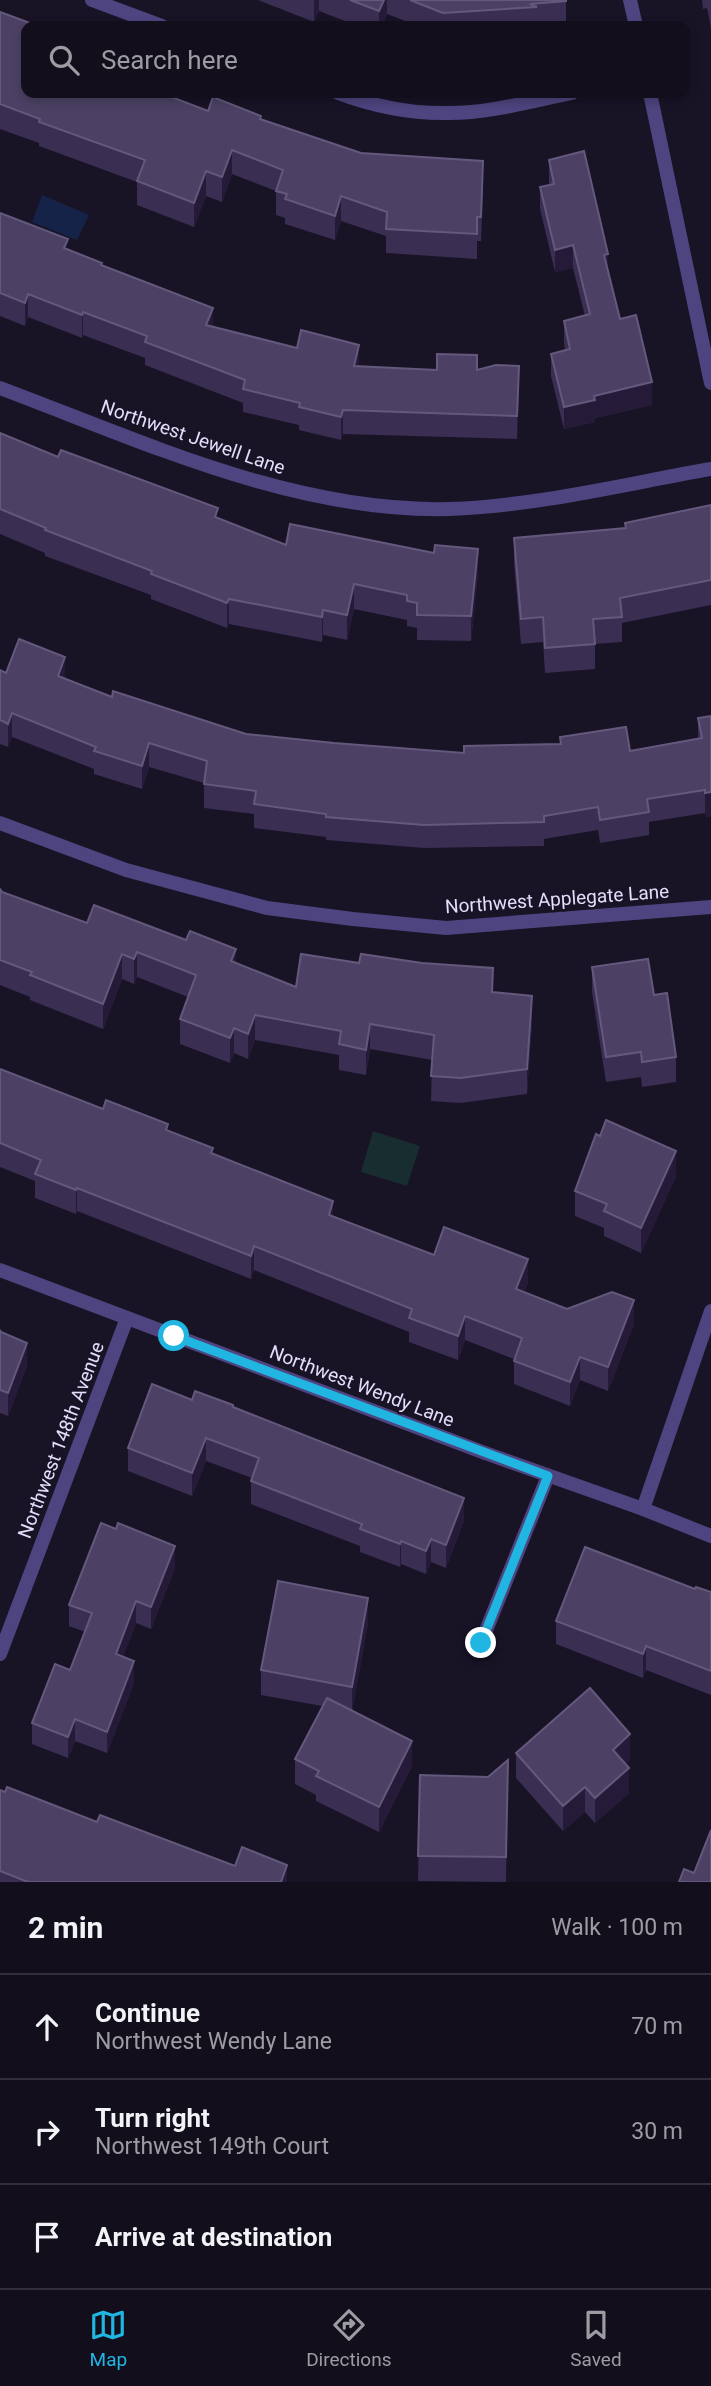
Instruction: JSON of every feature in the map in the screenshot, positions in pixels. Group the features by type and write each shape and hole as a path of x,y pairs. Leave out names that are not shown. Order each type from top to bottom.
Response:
{"street":[{"path":"92,0 149,21"},
{"path":"630,0 635,21"},
{"path":"353,98 375,105 450,113 546,98"},
{"path":"651,98 711,383"},
{"name":"Northwest Jewell Lane","path":"0,388 243,478 293,491 366,504 448,509 529,501 711,469"},
{"name":"Northwest Applegate Lane","path":"0,823 126,870 267,908 354,919 446,928 711,907"},
{"name":"Northwest Wendy Lane","path":"0,1270 711,1536"},
{"path":"643,1509 711,1311"},
{"name":"Northwest 148th Avenue","path":"0,1654 127,1318"},
{"path":"481,1643 548,1476"}],"green space":[{"path":"373,1131 420,1146 407,1186 361,1172"}],"water":[{"path":"42,195 89,215 77,240 32,222"}],"building":[{"path":"350,0 384,0 379,11"},
{"path":"410,0 566,1 530,4 537,7 443,13"},
{"path":"0,12 24,21 21,21 21,98 174,98 208,111 213,98 216,98 261,116 260,119 361,153 483,161 481,217 477,217 477,234 386,229 387,212 341,196 335,216 285,199 287,194 276,191 283,170 232,150 222,177 206,171 194,203 137,181 145,160 39,122 40,119 0,104"},
{"path":"584,151 608,254 604,255 620,319 636,315 652,382 594,396 595,400 564,407 551,354 570,349 564,321 590,314 573,245 555,250 540,187 554,184 549,160"},
{"path":"0,213 68,239 64,248 102,263 101,265 213,308 206,325 297,348 301,330 359,345 354,366 437,370 437,354 477,355 477,370 496,365 519,366 517,416 343,410 341,417 299,407 300,403 243,389 245,380 145,342 147,336 28,294 25,303 0,293"},
{"path":"0,433 58,457 61,450 218,508 215,517 286,545 290,524 434,553 435,545 478,549 471,616 417,615 417,603 407,601 407,595 354,584 347,615 323,610 322,617 229,599 227,603 151,574 152,571 45,530 46,528 0,509"},
{"path":"711,505 711,580 620,598 622,617 593,619 595,644 545,648 543,617 521,619 514,538 626,528 625,523"},
{"path":"19,639 65,657 58,676 112,697 113,691 246,734 464,753 464,746 561,744 560,737 626,727 630,751 702,738 698,718 711,716 711,792 705,793 705,790 647,799 649,812 600,820 598,807 544,816 544,822 424,825 326,817 326,814 254,804 256,791 204,784 207,761 149,743 142,766 94,751 96,747 12,713 8,724 0,720 0,670 6,673"},
{"path":"0,889 87,923 94,905 186,940 190,931 236,949 231,961 296,987 301,954 359,963 361,954 422,963 493,968 492,992 532,996 527,1069 461,1078 431,1076 434,1035 370,1024 366,1050 339,1044 341,1031 255,1015 248,1034 234,1028 230,1038 180,1019 196,975 137,952 134,959 122,954 103,1004 0,960"},
{"path":"648,959 654,995 667,993 676,1057 642,1062 641,1052 606,1057 592,967"},
{"path":"0,1069 103,1109 106,1100 168,1124 166,1130 213,1148 211,1153 333,1201 329,1215 434,1255 444,1227 528,1259 516,1289 567,1309 612,1292 634,1300 608,1367 580,1357 570,1382 514,1361 522,1338 465,1316 458,1336 409,1318 412,1309 254,1246 251,1256 35,1174 41,1160 0,1143"},
{"path":"606,1120 676,1151 641,1228 604,1211 607,1204 575,1191 596,1134 600,1136"},
{"path":"0,1330 27,1343 8,1393 0,1390"},
{"path":"152,1384 192,1400 195,1391 464,1498 446,1545 431,1539 426,1551 401,1541 400,1544 360,1529 362,1524 251,1481 259,1458 206,1438 192,1473 128,1448"},
{"path":"101,1523 116,1529 118,1523 175,1546 151,1607 136,1601 116,1654 134,1661 107,1732 75,1719 68,1737 32,1723 55,1664 70,1670 92,1613 69,1605"},
{"path":"585,1547 695,1589 696,1587 711,1592 711,1671 646,1646 643,1654 556,1621"},
{"path":"278,1581 368,1598 352,1687 261,1670"},
{"path":"590,1688 630,1734 613,1750 629,1768 595,1798 585,1787 563,1806 516,1753"},
{"path":"327,1698 412,1741 379,1807 316,1776 319,1771 295,1759"},
{"path":"508,1760 506,1857 418,1856 420,1775 488,1777"},
{"path":"7,1787 97,1822 100,1815 235,1866 242,1847 287,1865 281,1882 28,1882 0,1871 0,1790 5,1792"},
{"path":"711,1830 711,1882 679,1882 684,1869 694,1873"}],"route":[{"path":"174,1336 548,1476 481,1643"}]}
